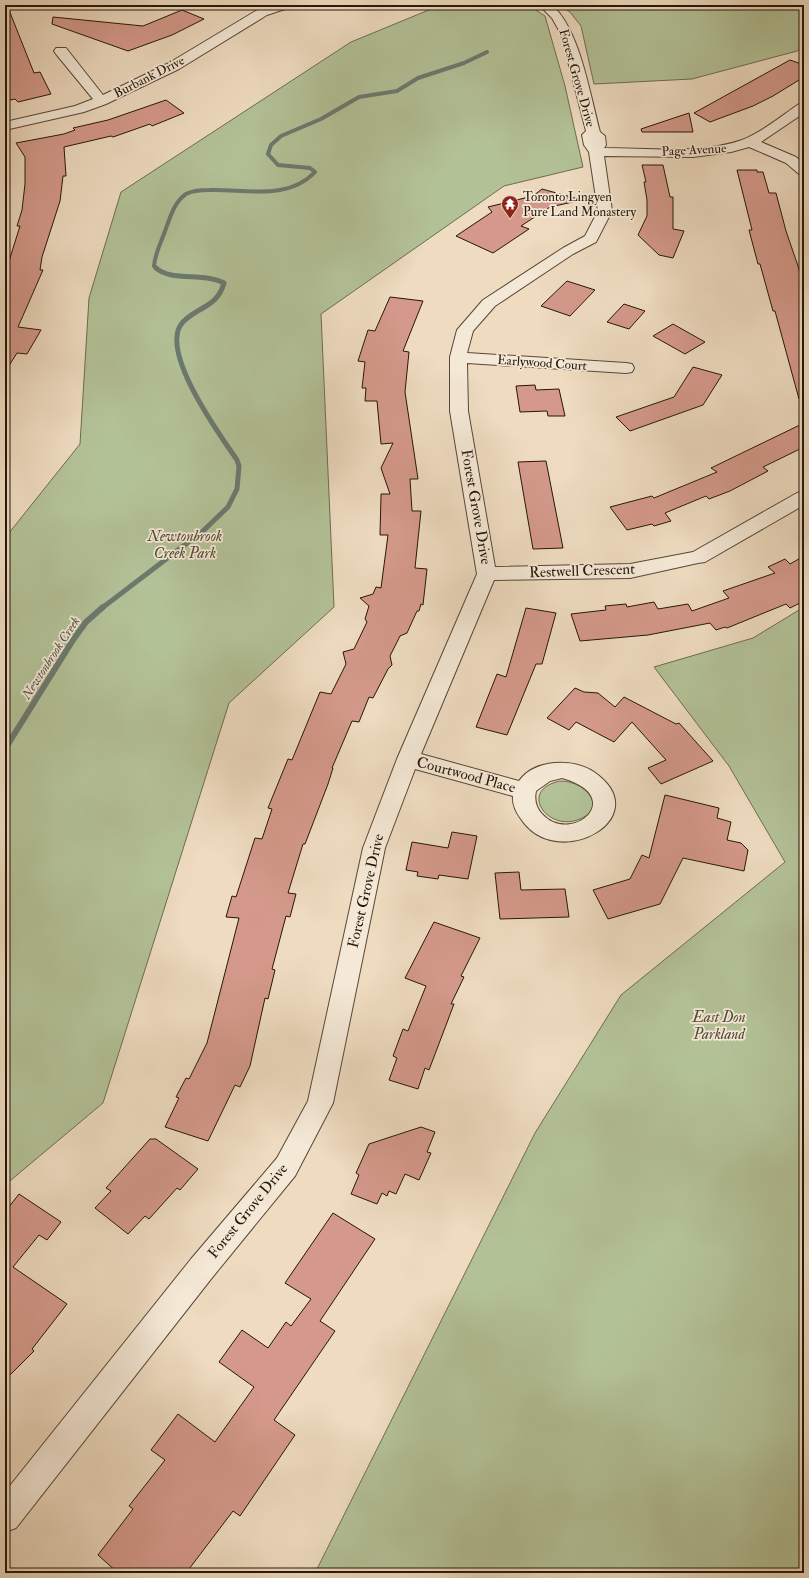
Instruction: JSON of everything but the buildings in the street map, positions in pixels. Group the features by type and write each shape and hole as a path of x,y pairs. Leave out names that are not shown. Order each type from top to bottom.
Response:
{"street":[{"path":"250,5 263,12"},
{"name":"Burbank Drive","path":"5,126 79,109 101,101 174,66 263,12 284,5"},
{"name":"Forest Grove Drive","path":"5,1517 201,1269 286,1167 320,1104 374,848 408,759 487,574 459,411 458,358 465,330 489,303 568,251 591,239 606,211 596,152 591,145 589,136 594,134 567,34 557,16 545,5"},
{"path":"61,51 101,101"},
{"name":"Page Avenue","path":"596,152 704,152 728,149 749,142 804,107"},
{"path":"749,142 791,160 804,171"},
{"name":"Earlywood Court","path":"458,358 626,368"},
{"name":"Restwell Crescent","path":"487,574 630,571 698,558 804,497"},
{"name":"Courtwood Place","path":"408,759 524,791"}],"green space":[{"name":"Newtonbrook Creek Park","path":"441,5 528,5 545,16 565,86 583,167 504,186 321,314 334,607 229,703 103,1103 5,1185 5,538 80,444 89,298 121,192 351,42"},
{"path":"559,5 804,5 804,46 797,51 692,79 594,84 581,26 570,12"},
{"name":"East Don Parkland","path":"804,607 804,1573 315,1573 535,1133 621,995 785,862 729,766 654,667 753,638"},
{"path":"560,781 578,785 585,790 593,802 592,808 588,814 580,819 568,822 557,820 548,816 542,809 539,801 540,793 547,786"}],"waterway":[{"name":"Newtonbrook Creek","path":"156,268 154,266 158,248 175,206 186,194 204,190 266,192 292,187 304,181 315,172 310,168 278,165 268,154 271,145 281,136 321,119 359,97 397,91 418,78 464,63 487,52"},
{"name":"Newtonbrook Creek","path":"102,608 203,531 228,507 237,489 239,466 237,460 194,392 184,371 178,351 177,335 183,322 212,302 221,291 224,283 207,278 170,275 156,268"},
{"name":"Newtonbrook Creek","path":"5,749 73,640 86,622 103,607"}],"place":[{"name":"Toronto Lingyen Pure Land Monastery","path":"510,219"}]}
